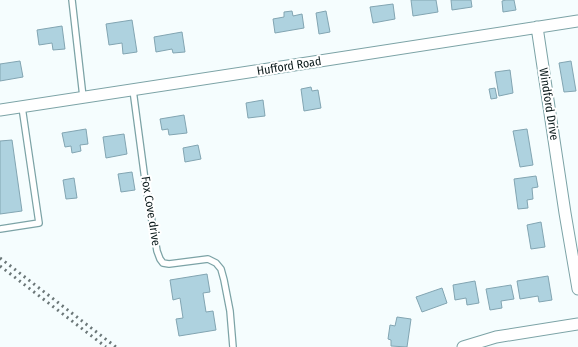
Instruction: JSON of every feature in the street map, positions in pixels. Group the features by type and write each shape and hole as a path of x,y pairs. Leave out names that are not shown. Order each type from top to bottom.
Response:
{"street":[{"name":"Hufford Road","path":"0,110 578,21"},
{"name":"Windford Drive","path":"538,27 578,289"},
{"path":"463,347 496,337 578,324"}],"lane":[{"path":"72,0 83,98"},
{"name":"Fox Cove drive","path":"132,90 157,250 160,259 163,263 169,264 208,259 216,263 221,269 230,311 233,347"},
{"path":"0,229 39,223 22,107"}],"building":[{"path":"411,0 436,0 438,12 413,16"},
{"path":"451,0 471,0 472,7 452,10"},
{"path":"514,0 516,10 503,12 502,1"},
{"path":"393,4 395,19 373,23 370,7"},
{"path":"292,11 293,16 302,14 304,28 275,33 273,19 284,17 284,12"},
{"path":"326,11 330,32 319,34 316,13"},
{"path":"132,20 137,52 123,54 122,43 109,45 106,24"},
{"path":"62,26 65,49 53,50 52,43 39,45 37,30"},
{"path":"182,32 185,52 173,53 172,49 156,52 154,37"},
{"path":"20,61 23,77 0,81 0,64"},
{"path":"571,61 576,91 564,92 559,63"},
{"path":"510,70 513,93 499,96 495,72"},
{"path":"311,87 312,91 318,90 321,108 304,111 301,89"},
{"path":"495,88 497,98 491,99 489,89"},
{"path":"263,100 265,116 248,118 246,103"},
{"path":"184,115 187,133 169,135 168,129 162,130 160,119"},
{"path":"86,129 88,144 80,145 81,151 72,153 71,146 65,147 62,133"},
{"path":"527,129 533,165 520,167 513,131"},
{"path":"124,134 127,154 106,158 103,137"},
{"path":"12,140 22,211 0,214 0,141"},
{"path":"198,145 201,159 185,162 183,148"},
{"path":"132,172 135,190 121,192 118,174"},
{"path":"536,176 538,187 532,188 533,199 527,200 528,208 518,209 514,179"},
{"path":"74,178 77,198 66,199 63,180"},
{"path":"541,222 545,247 531,249 527,225"},
{"path":"207,274 210,292 203,293 206,312 213,311 216,330 179,336 176,319 183,318 180,298 173,300 170,280"},
{"path":"548,276 552,300 539,302 538,296 520,299 517,281"},
{"path":"475,281 479,303 467,305 466,298 455,300 453,285"},
{"path":"511,285 514,299 501,301 502,308 490,310 486,289"},
{"path":"442,288 447,303 422,312 416,297"},
{"path":"397,317 411,319 407,347 391,346 391,340 388,339 390,325 395,326"}],"railway":[{"path":"0,258 116,347"},
{"path":"0,266 106,347"}]}
